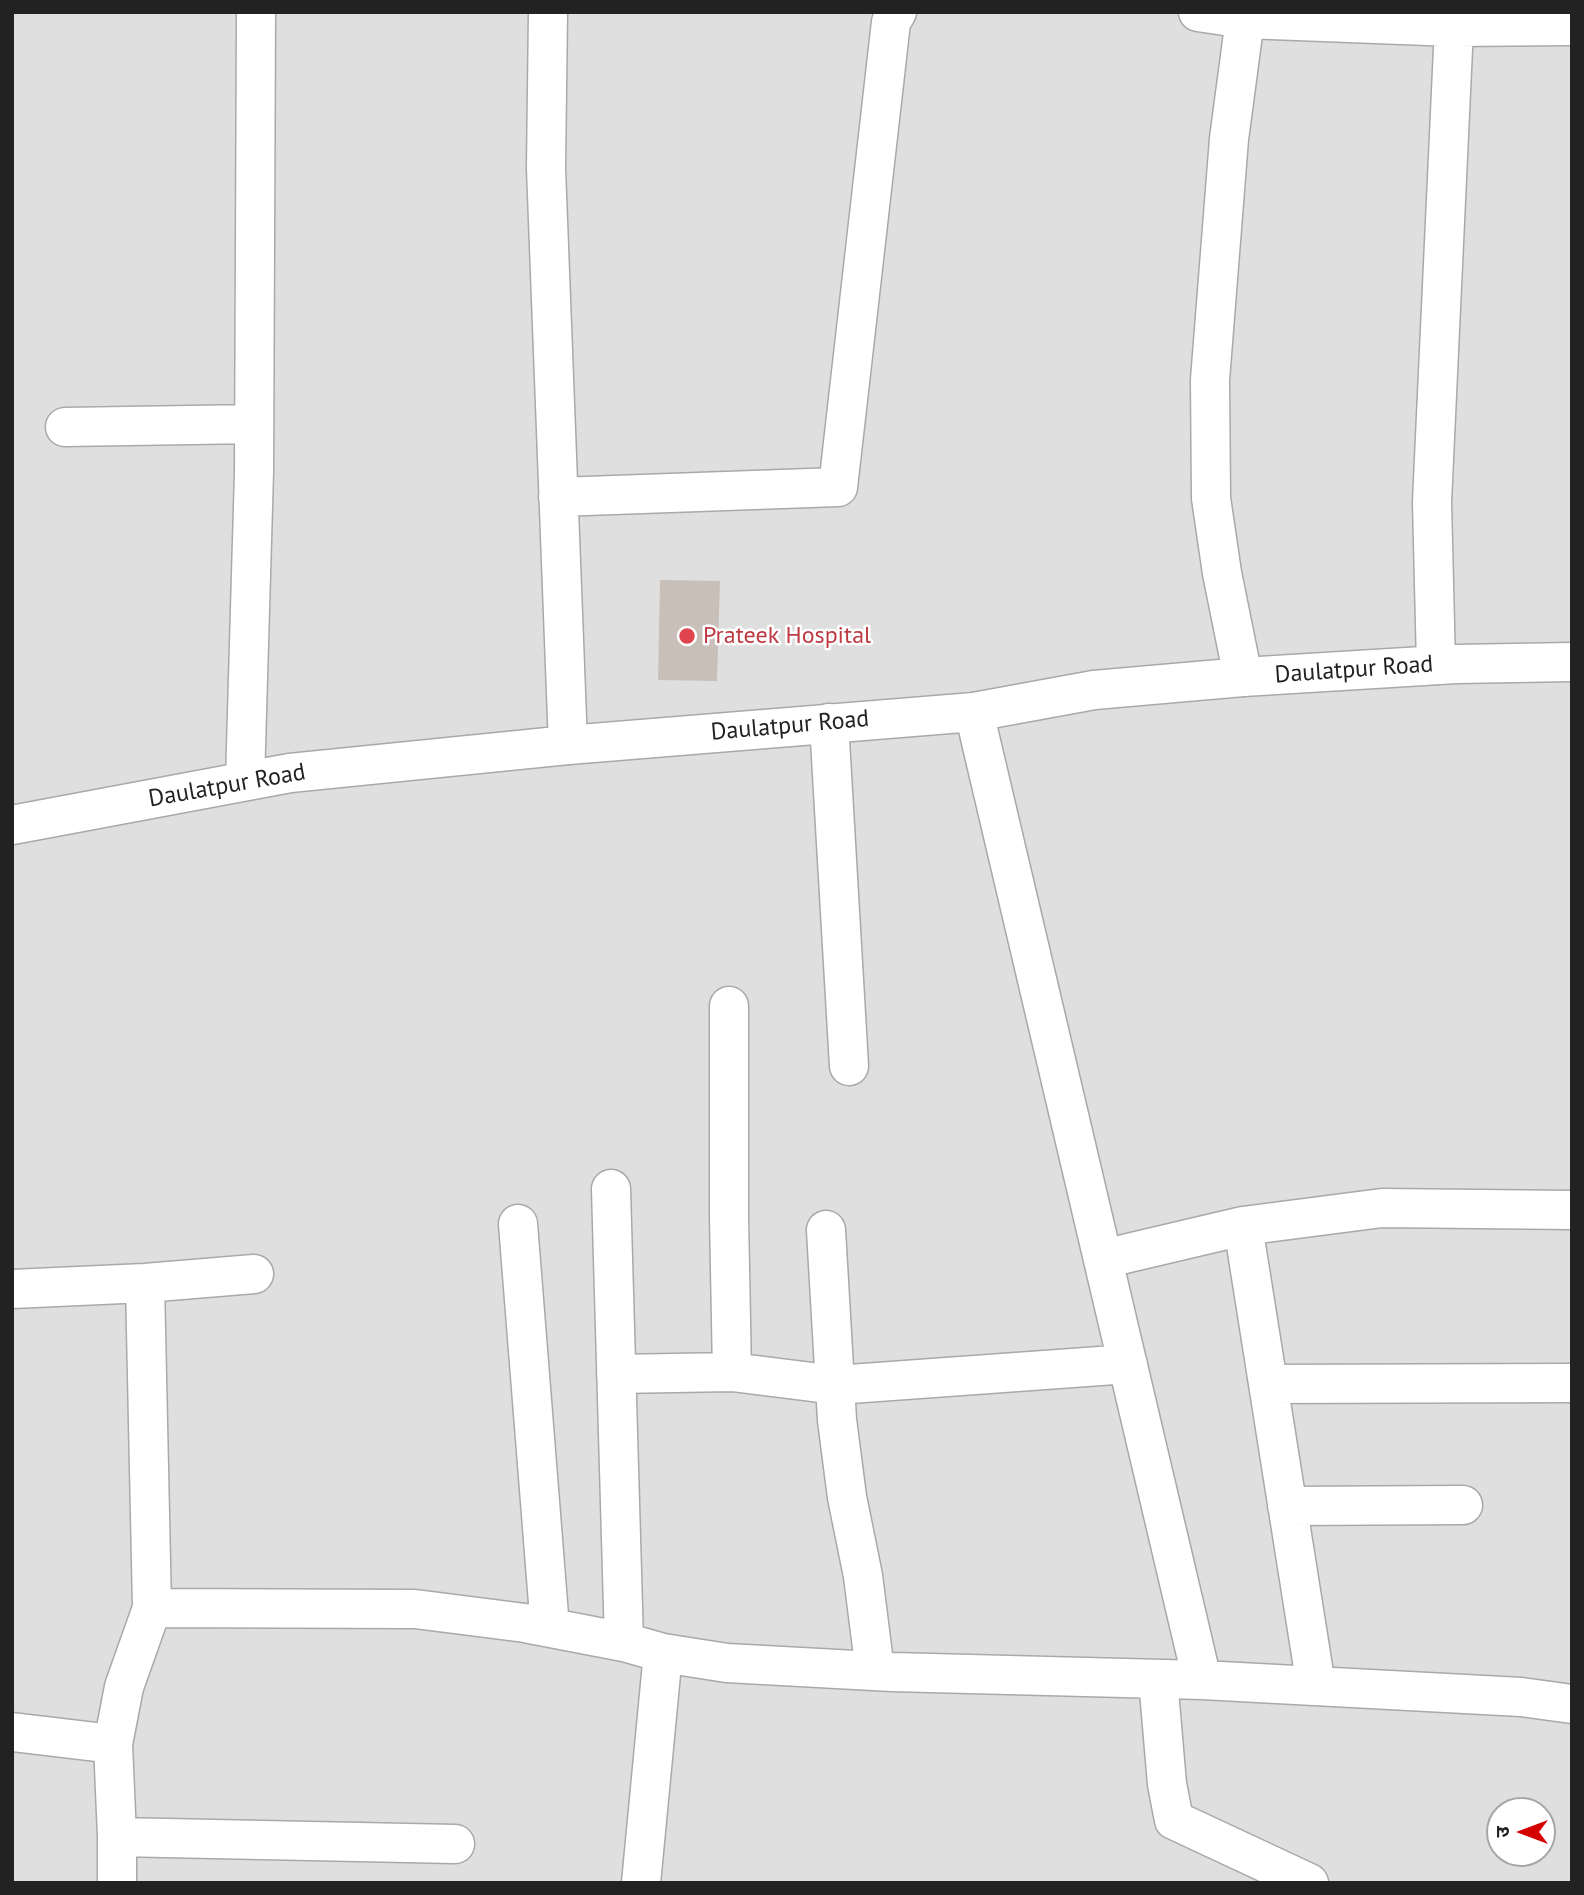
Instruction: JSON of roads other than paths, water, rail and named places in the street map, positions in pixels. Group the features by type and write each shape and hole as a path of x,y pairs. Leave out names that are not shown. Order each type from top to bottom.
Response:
{"street":[{"path":"245,781 254,424 256,12"},
{"path":"548,12 546,168 568,745"},
{"path":"558,498 838,487 891,22 897,12"},
{"path":"1198,12 1245,19 1454,27 1569,26"},
{"path":"1242,677 1222,573 1212,498 1210,380 1229,139 1245,19"},
{"path":"1436,665 1432,502 1454,27"},
{"path":"65,427 254,424"},
{"name":"Daulatpur Road","path":"12,825 290,773 568,745 974,712 1094,691 1242,677 1436,665 1572,662"},
{"path":"974,712 1202,1680"},
{"path":"829,723 849,1066"},
{"path":"729,1006 732,1372"},
{"path":"611,1189 624,1642"},
{"path":"1103,1259 1242,1226 1382,1208 1572,1210"},
{"path":"518,1224 550,1628"},
{"path":"1242,1226 1316,1686"},
{"path":"826,1230 837,1420 847,1497 863,1576 875,1671"},
{"path":"12,1289 145,1283 254,1274"},
{"path":"117,1883 113,1744 124,1687 152,1608 145,1283"},
{"path":"616,1374 732,1372 836,1385 1128,1364"},
{"path":"1268,1384 1572,1383"},
{"path":"1287,1506 1463,1505"},
{"path":"152,1608 415,1609 550,1628 727,1664 1202,1680 1521,1697 1572,1704"},
{"path":"641,1883 663,1653"},
{"path":"1158,1679 1167,1784 1174,1820 1309,1883"},
{"path":"12,1732 113,1744"},
{"path":"117,1838 455,1844"}],"place":[{"name":"Prateek Hospital","path":"687,636"}]}
